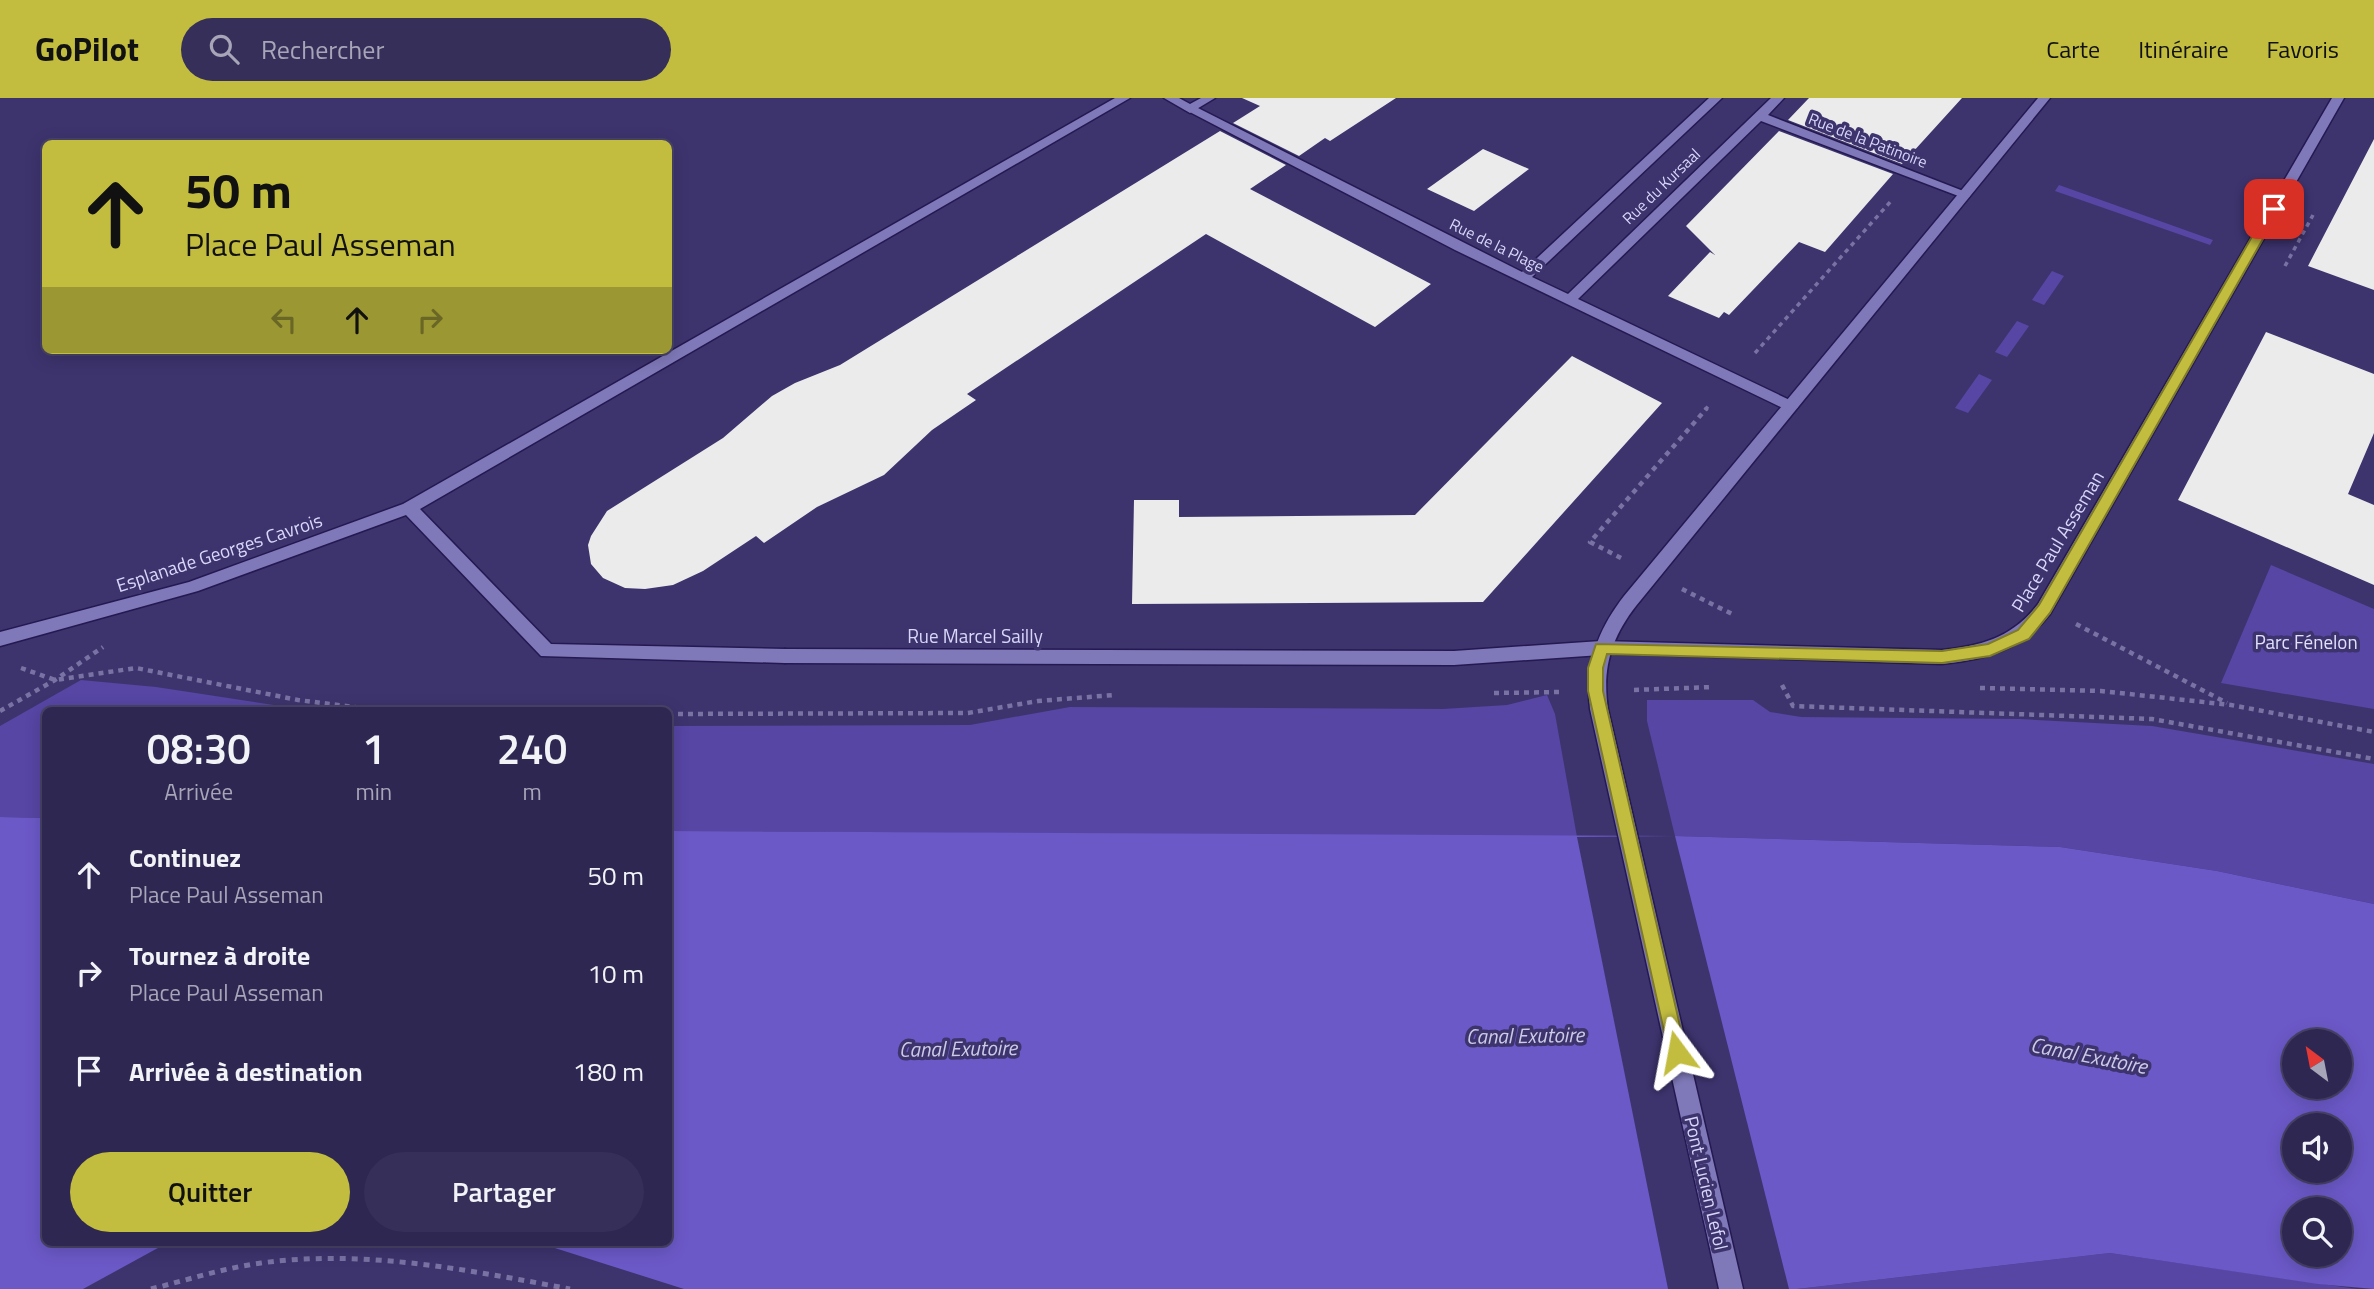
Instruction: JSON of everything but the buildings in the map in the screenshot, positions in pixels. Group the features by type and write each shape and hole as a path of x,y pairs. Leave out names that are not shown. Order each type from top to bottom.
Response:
{"street":[{"name":"Esplanade Georges Cavrois","path":"0,639 192,587 409,508 1124,98"},
{"name":"Rue de la Plage","path":"1170,98 1523,278 1791,407"},
{"path":"1191,109 1209,98"},
{"name":"Rue du Kursaal","path":"1523,278 1716,98"},
{"name":"Rue du Kursaal","path":"1569,300 1778,98"},
{"path":"1597,700 1595,668 1601,648 1618,617 2044,98"},
{"name":"Place Paul Asseman","path":"1601,648 1965,655 1990,650 2023,635 2044,609 2338,98"},
{"name":"Rue de la Patinoire","path":"1760,116 1965,194"},
{"name":"Rue Marcel Sailly","path":"409,508 547,651 785,656 1454,658 1601,648"},
{"name":"Pont Lucien Lefol","path":"1597,700 1731,1289"}],"path":[{"path":"1895,197 1590,542 1739,618 1793,706 2152,719 2374,759"},
{"path":"2044,609 2231,705"},
{"path":"11,665 55,680"},
{"path":"0,711 55,680 136,668 298,700 354,707"},
{"path":"1768,685 1795,685"},
{"path":"1485,693 1597,700 1727,687"},
{"path":"1968,688 2101,691 2231,705 2374,732"},
{"path":"672,714 968,713 1038,701 1115,694"},
{"path":"151,1289 259,1262 316,1258 429,1263 570,1289"}],"green space":[{"path":"2059,185 2213,240 2210,245 2055,191"},
{"path":"2052,271 2064,276 2044,305 2032,300"},
{"path":"2017,321 2029,326 2007,357 1995,352"},
{"path":"1979,374 1992,380 1968,413 1955,408"},
{"name":"Parc Fénelon","path":"2271,565 2374,609 2374,709 2221,683"},
{"path":"81,680 156,687 286,707 42,707 42,818 0,817 0,726"},
{"path":"1547,695 1555,714 1577,837 672,831 672,726 970,725 1070,707 1443,709 1507,705"},
{"path":"1647,700 1753,700 1770,712 1801,717 2020,719 2152,726 2374,764 2374,904 2217,871 2060,847 1675,836 1647,721"},
{"path":"2110,1253 2357,1289 1797,1289"}],"water":[{"path":"0,817 42,818 42,1246 162,1246 83,1289 0,1289"},
{"name":"Canal Exutoire","path":"672,831 1675,836 2060,847 2217,871 2374,904 2374,1289 2318,1284 2110,1253 1797,1289 684,1289 548,1246 672,1246"}],"pier":[{"path":"1675,836 1789,1289 1668,1289 1577,837"}],"route":[{"path":"1677,1052 1595,691 1595,668 1601,648 1942,657 1990,650 2023,635 2044,609 2274,209"}]}
